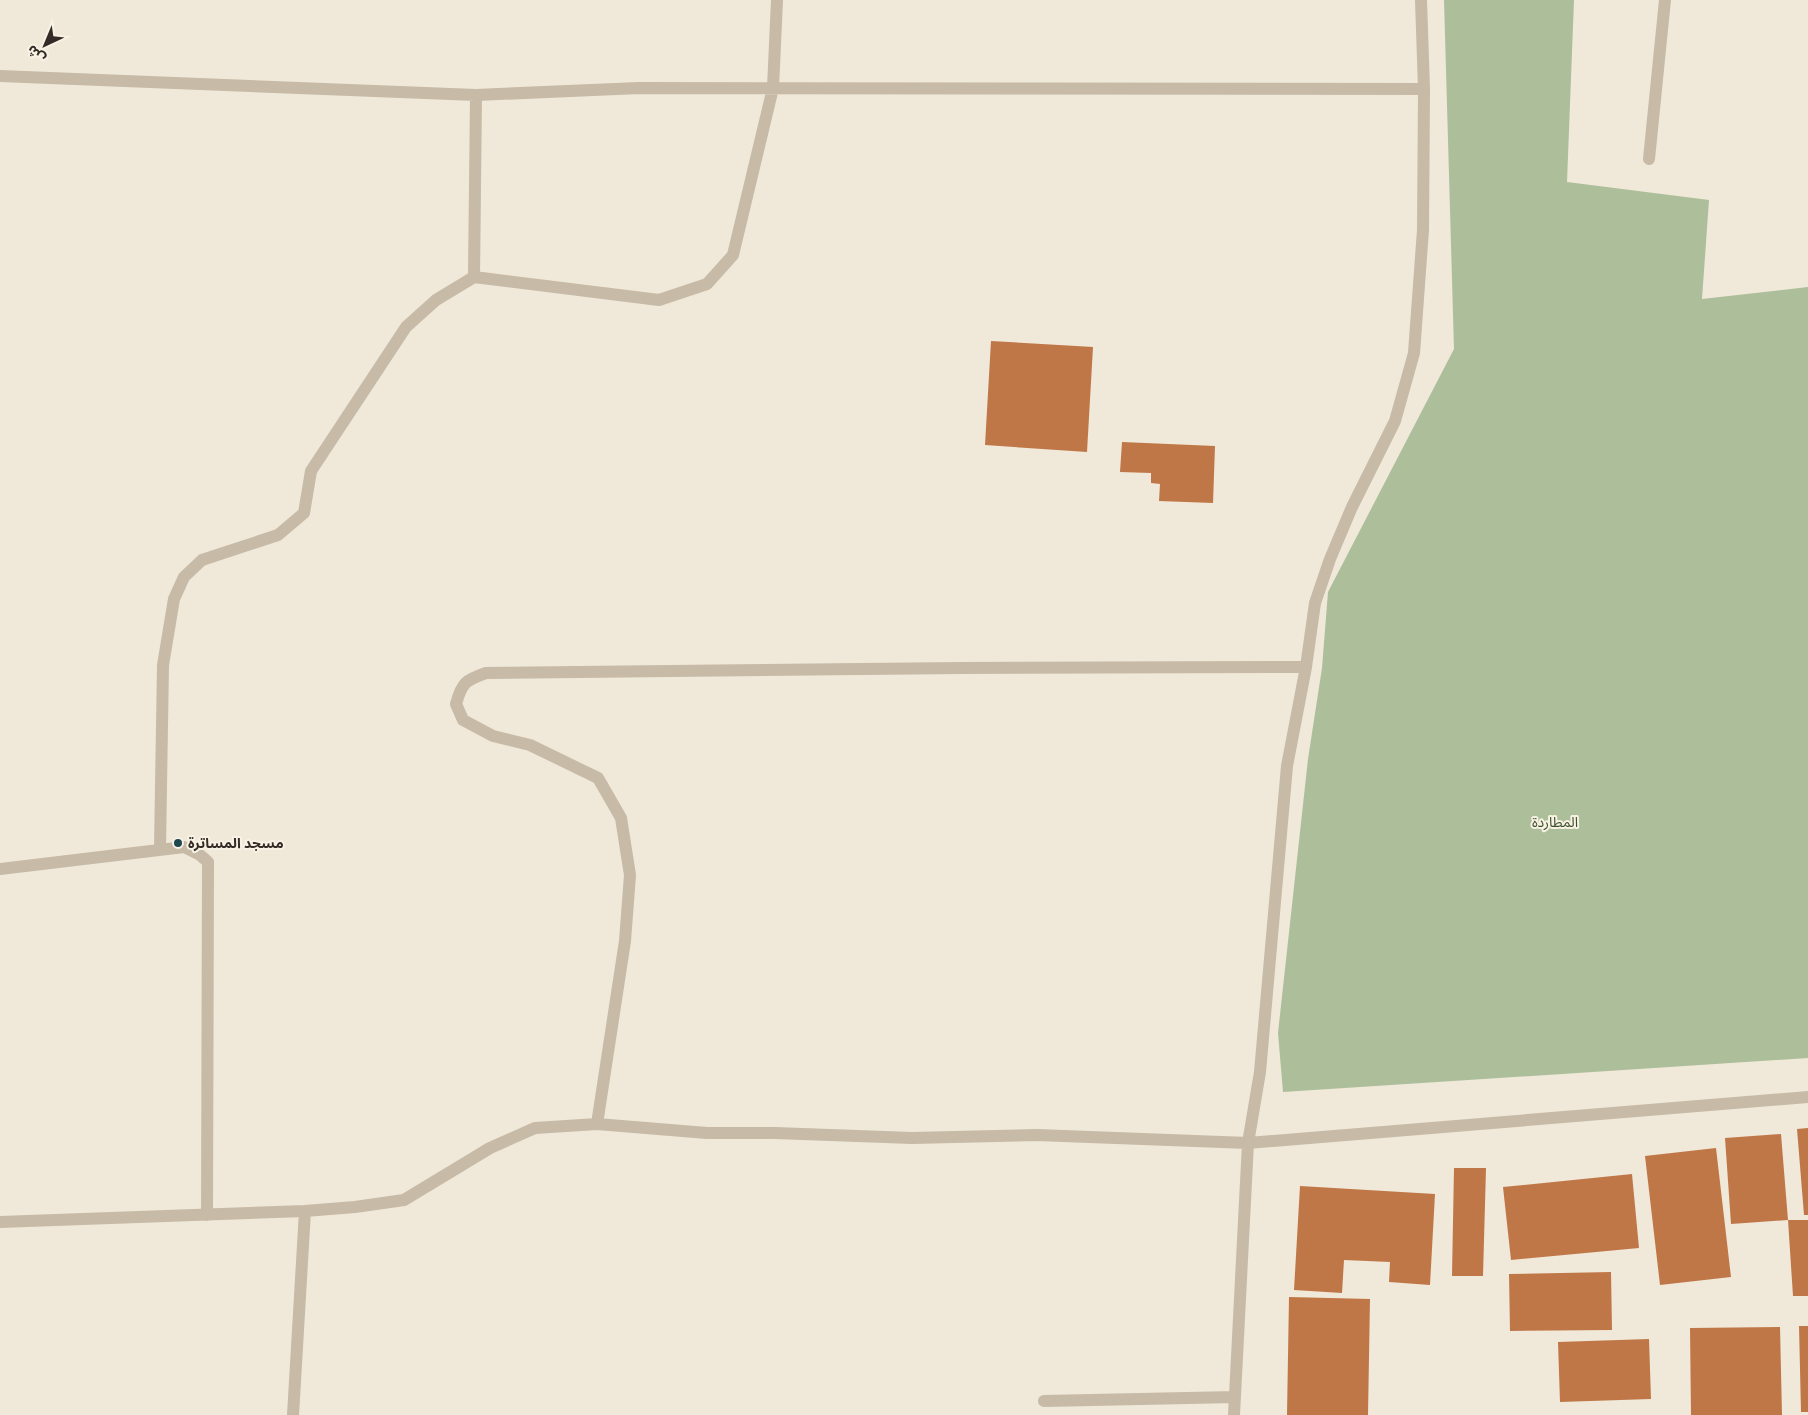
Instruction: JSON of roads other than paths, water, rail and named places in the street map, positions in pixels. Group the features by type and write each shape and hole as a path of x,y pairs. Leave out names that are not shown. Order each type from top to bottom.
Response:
{"street":[{"path":"160,849 163,665 174,599 184,578 202,560 278,535 304,513 312,471 406,327 436,300 474,277 659,300 706,284 733,255 773,88 778,0"},
{"path":"1234,1415 1248,1143 1260,1072 1287,766 1306,667 1315,603 1352,507 1395,421 1414,353 1423,230 1424,89 1421,0"},
{"path":"1649,159 1665,0"},
{"path":"0,76 476,95 639,88 1424,89"},
{"path":"474,277 476,95"},
{"path":"597,1124 625,941 630,875 621,818 598,778 530,745 492,736 463,720 456,704 459,690 468,679 486,673 961,668 1306,667"},
{"path":"0,869 184,847 200,855 208,862 207,1214"},
{"path":"0,1222 305,1212 404,1200 490,1148 535,1128 597,1124 706,1133 775,1133 912,1138 1037,1135 1248,1143 1808,1096"},
{"path":"293,1415 305,1212"},
{"path":"1044,1400 1235,1398"}],"place":[{"name":"مسجد المساترة","path":"178,843"}],"park label":[{"name":"المطاردة","path":"1555,822"}]}
